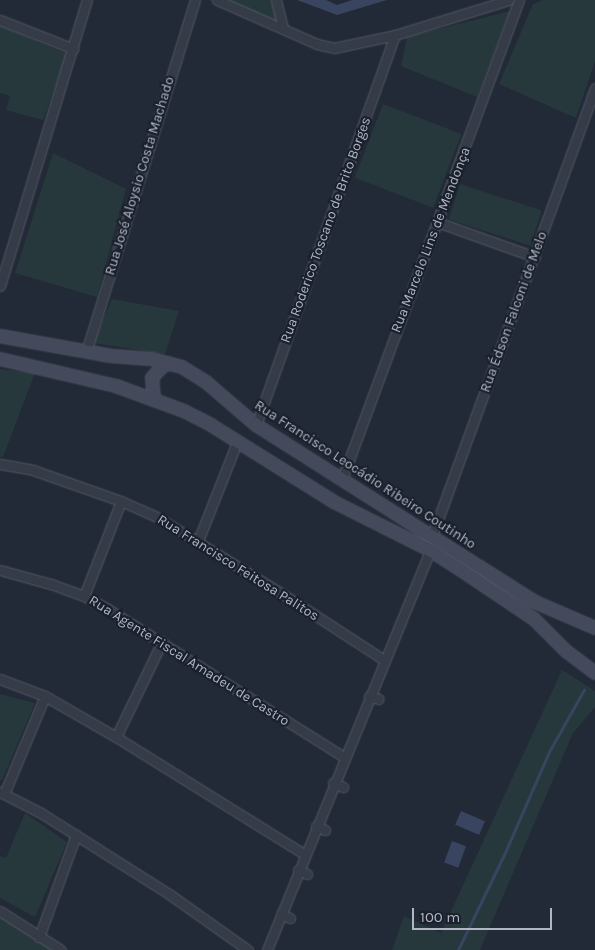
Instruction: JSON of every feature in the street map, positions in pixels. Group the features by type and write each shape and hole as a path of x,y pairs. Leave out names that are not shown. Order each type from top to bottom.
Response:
{"main road":[{"name":"Rua Francisco Leocádio Ribeiro Coutinho","path":"0,336 86,352 152,359 182,367 206,382 256,425 535,602 595,628"},
{"name":"Rua Francisco Leocádio Ribeiro Coutinho","path":"0,358 116,386 184,411 334,502 430,550 524,611 566,651 595,673"},
{"path":"154,399 152,378 161,368 169,363"}],"street":[{"path":"0,286 74,49 87,0"},
{"name":"Rua José Aloysio Costa Machado","path":"86,352 195,0"},
{"path":"217,0 317,44 334,48 396,35 509,0"},
{"path":"276,0 283,29"},
{"name":"Rua Marcelo Lins de Mendonça","path":"342,479 519,0"},
{"path":"0,20 74,49"},
{"name":"Rua Roderico Toscano de Brito Borges","path":"256,425 396,35"},
{"name":"Rua Édson Falconi de Melo","path":"432,536 595,88"},
{"path":"437,222 535,257"},
{"path":"198,540 237,442"},
{"name":"Rua Francisco Feitosa Palitos","path":"0,464 33,470 121,501 158,517 391,653"},
{"path":"84,596 121,501"},
{"path":"267,950 370,693 391,653 410,609 430,550"},
{"name":"Rua Agente Fiscal Amadeu de Castro","path":"0,570 51,584 84,596 162,642 344,757"},
{"path":"116,737 162,642"},
{"path":"0,679 45,696 116,737 304,854"},
{"path":"370,693 380,697"},
{"path":"45,696 2,793 76,835 169,894 248,950"},
{"path":"352,737 361,741"},
{"path":"334,781 344,785"},
{"path":"317,824 326,828"},
{"path":"39,937 76,835"},
{"path":"299,868 308,872"},
{"path":"0,911 61,950"},
{"path":"282,912 291,916"}],"shaded area":[{"path":"209,0 271,0 281,29"},
{"path":"544,0 595,0 595,61 576,118 499,84 533,4"},
{"path":"510,11 477,97 401,66 407,37"},
{"path":"0,26 67,54 43,120 6,110 10,96 0,93"},
{"path":"383,104 461,134 433,208 355,178"},
{"path":"53,153 126,189 97,297 15,273"},
{"path":"460,184 542,211 530,246 449,219"},
{"path":"112,299 179,311 165,354 93,343"},
{"path":"0,369 35,373 3,457 0,457"},
{"path":"562,670 595,691 595,707 573,733 480,950 392,950 404,916 441,933"},
{"path":"0,694 35,703 2,780 0,780"},
{"path":"25,813 67,842 35,917 0,898 0,856 6,858"},
{"path":"0,912 61,950 0,950"}],"water":[{"path":"297,0 326,0 337,5 352,0 387,0 337,15"},
{"path":"461,811 485,821 479,835 455,825"},
{"path":"452,841 466,846 458,868 444,863"}],"waterway":[{"path":"458,950 504,855 549,752 584,690"}]}
